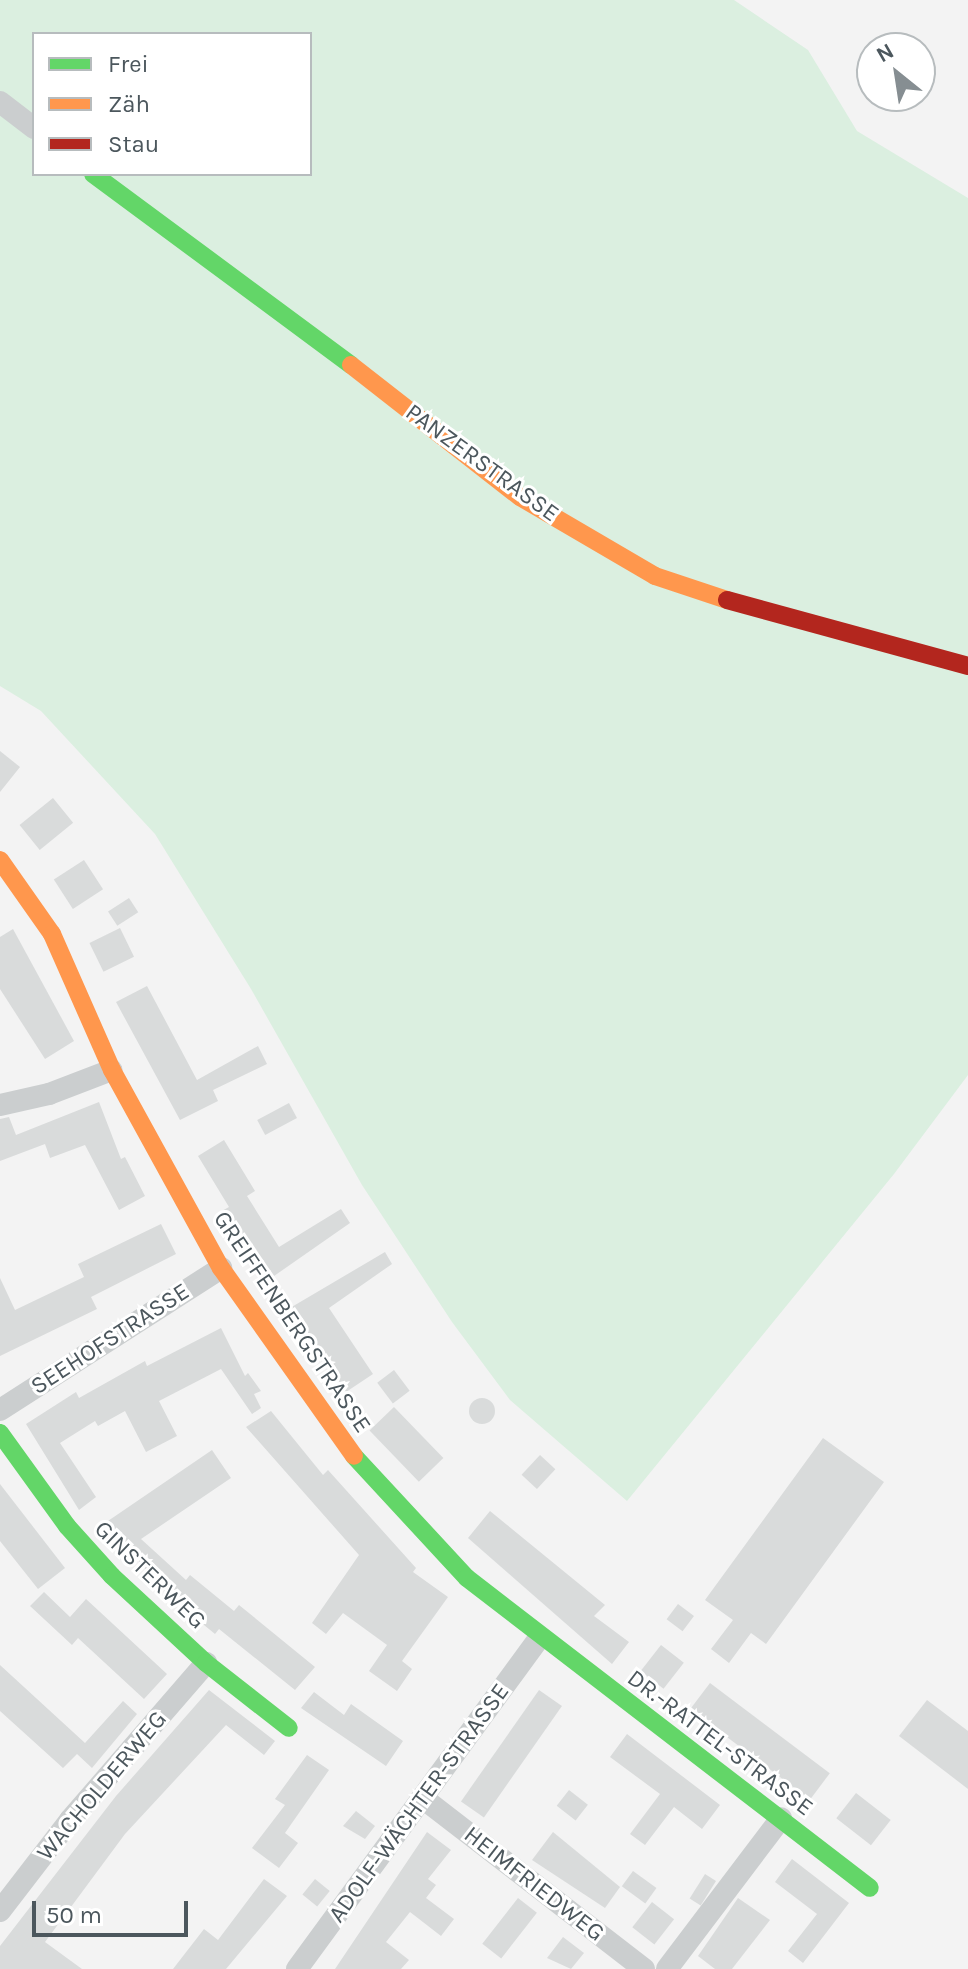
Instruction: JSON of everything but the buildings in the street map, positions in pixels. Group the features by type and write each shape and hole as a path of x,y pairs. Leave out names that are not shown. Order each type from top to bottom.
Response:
{"street":[{"path":"0,102 32,126"},
{"name":"PANZERSTRASSE","path":"96,176 230,271 520,497 655,576 778,617 968,666"},
{"name":"GREIFFENBERGSTRASSE","path":"0,860 52,934 112,1070 221,1268 314,1404 380,1487 467,1578 540,1637"},
{"path":"0,1105 49,1094 112,1070"},
{"name":"SEEHOFSTRASSE","path":"0,1410 221,1268"},
{"name":"GINSTERWEG","path":"0,1433 90,1553 206,1663 289,1728"},
{"name":"ADOLF-WÄCHTER-STRASSE","path":"297,1969 540,1637"},
{"name":"DR.-RATTEL-STRASSE","path":"540,1637 870,1888"},
{"name":"WACHOLDERWEG","path":"0,1911 70,1820 206,1663"},
{"name":"HEIMFRIEDWEG","path":"424,1799 644,1969"},
{"path":"667,1969 781,1818"}],"green space":[{"path":"0,0 734,0 808,50 857,131 968,198 968,1075 894,1174 627,1501 510,1400 452,1322 362,1185 251,989 155,834 41,711 0,686"}],"traffic: fast":[{"path":"96,176 351,365"},
{"path":"0,1433 67,1526 112,1576 206,1663 289,1728"},
{"path":"354,1456 467,1578 870,1888"}],"traffic: slow":[{"path":"351,365 520,497 655,576 727,600"},
{"path":"0,860 52,934 112,1070 221,1268 354,1456"}],"traffic: jam":[{"path":"727,600 968,666"}]}
